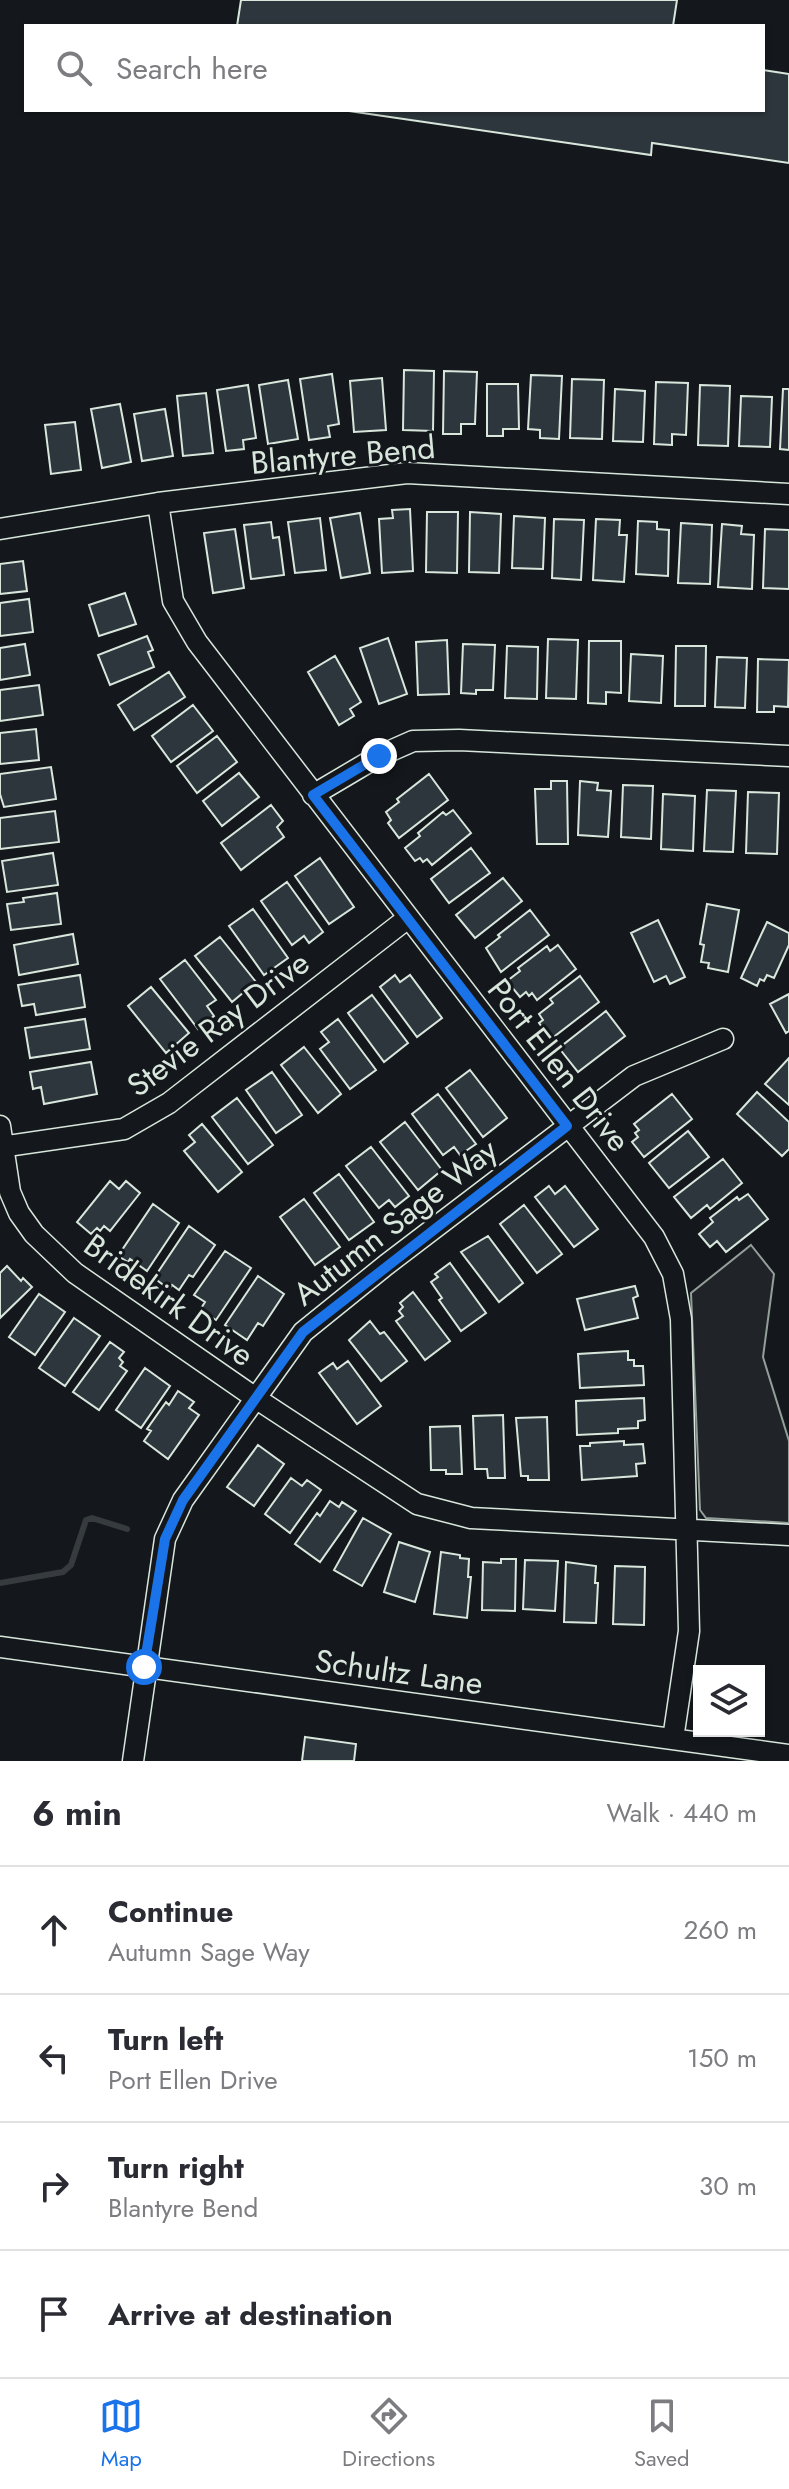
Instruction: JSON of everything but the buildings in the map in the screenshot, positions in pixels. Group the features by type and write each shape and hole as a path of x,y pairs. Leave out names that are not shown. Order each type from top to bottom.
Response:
{"street":[{"name":"Blantyre Bend","path":"0,529 158,503 407,473 789,494"},
{"name":"Port Ellen Drive","path":"158,503 173,601 197,642 654,1237 673,1274 681,1319 689,1631 673,1739"},
{"path":"313,795 379,756 413,741 459,740 789,756"},
{"name":"Stevie Ray Drive","path":"1,1140 124,1129 146,1118 408,918"},
{"name":"Autumn Sage Way","path":"133,1761 144,1667 165,1539 183,1500 303,1332 634,1076 723,1039"},
{"name":"Bridekirk Drive","path":"1,1140 10,1192 19,1213 34,1234 75,1273 257,1399 417,1504 471,1518 789,1535"},
{"name":"Schultz Lane","path":"0,1647 789,1755"}],"shaded area":[{"path":"751,1245 774,1274 763,1357 789,1441 789,1523 706,1518 700,1510 691,1293"}],"waterway":[{"path":"0,1583 63,1572 71,1565 86,1520 92,1518 127,1529"}],"route":[{"path":"144,1667 165,1539 183,1500 303,1332 567,1126 313,795 379,756"}]}
